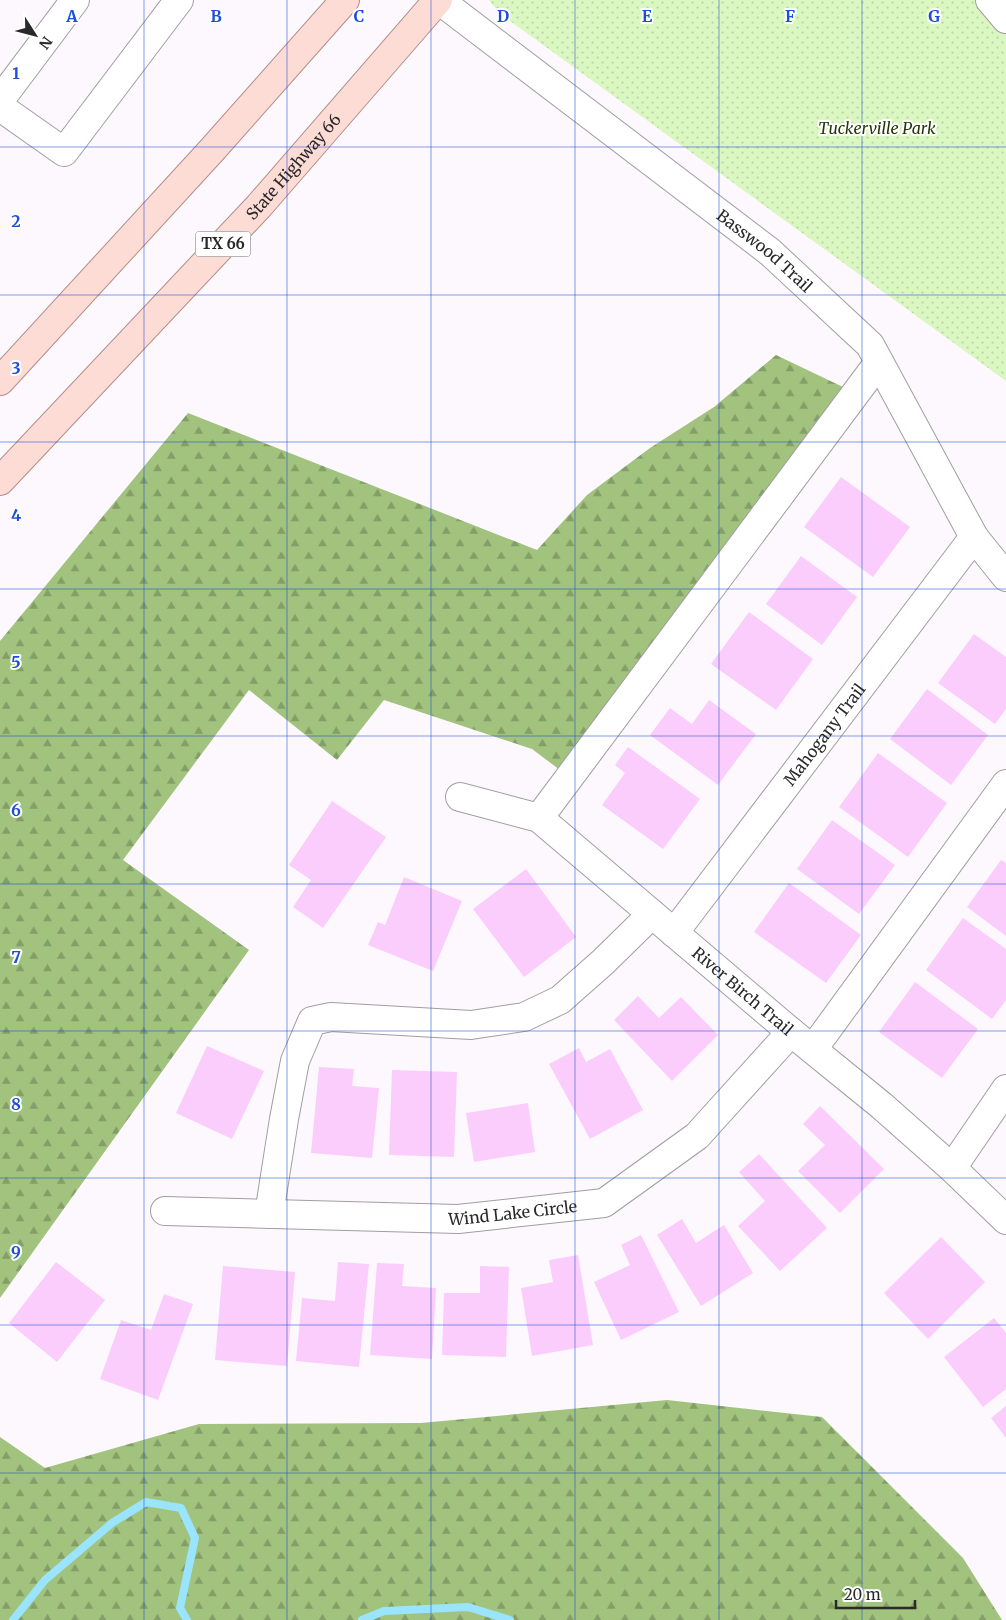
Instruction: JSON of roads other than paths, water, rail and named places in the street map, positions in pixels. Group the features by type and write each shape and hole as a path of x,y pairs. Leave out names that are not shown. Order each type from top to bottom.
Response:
{"main road":[{"path":"0,381 199,164 345,0"},
{"name":"State Highway 66","path":"0,481 259,206 438,0"}],"street":[{"path":"0,100 75,0"},
{"path":"0,107 64,152 179,0"},
{"name":"Basswood Trail","path":"438,0 770,252 870,346 974,537 1006,577"},
{"path":"990,0 1006,19"},
{"path":"539,818 879,362"},
{"name":"Mahogany Trail","path":"674,933 974,537"},
{"path":"812,1049 1006,784"},
{"name":"River Birch Trail","path":"460,798 539,818 791,1032 882,1106 952,1168 1006,1220"},
{"path":"269,1214 295,1060 312,1021 332,1017 471,1025 524,1017 560,1000 603,962 652,914"},
{"name":"Wind Lake Circle","path":"165,1212 458,1219 604,1203 697,1136 791,1032"},
{"path":"952,1168 1006,1089"}],"waterway":[{"path":"13,1620 45,1580 112,1523 146,1502 181,1508 195,1538 180,1608 187,1620"},
{"path":"362,1620 384,1611 468,1607 510,1620"}],"park label":[{"name":"Tuckerville Park","path":"877,128"}]}
